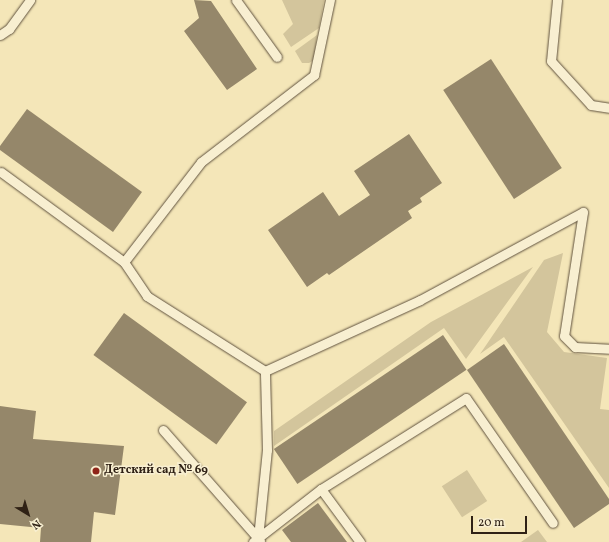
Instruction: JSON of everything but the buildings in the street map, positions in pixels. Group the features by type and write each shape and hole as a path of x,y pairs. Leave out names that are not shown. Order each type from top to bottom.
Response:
{"lane":[{"path":"0,36 9,29 30,0"},
{"path":"236,0 277,57"},
{"path":"124,262 201,162 314,75 330,0"},
{"path":"557,0 552,62 591,105 609,108"},
{"path":"1,172 124,262 147,296 265,371"},
{"path":"265,371 420,300 583,212 564,336 575,347 609,349"},
{"path":"257,541 267,450 265,371"},
{"path":"257,541 321,489 466,398 554,523"},
{"path":"163,430 257,541"},
{"path":"321,489 360,542"}],"shaded area":[{"path":"282,0 324,0 319,28 291,47 283,34 293,24"},
{"path":"317,35 314,60 309,63 302,63 295,51"},
{"path":"563,253 547,332 564,352 607,358 600,409 609,410 609,488 504,337 480,354 544,260"},
{"path":"533,267 466,359 444,328 274,446 274,431 431,322"},
{"path":"467,470 487,501 462,517 442,486"},
{"path":"538,530 547,542 521,542"}],"place":[{"name":"Детский сад № 69","path":"96,471"}]}
